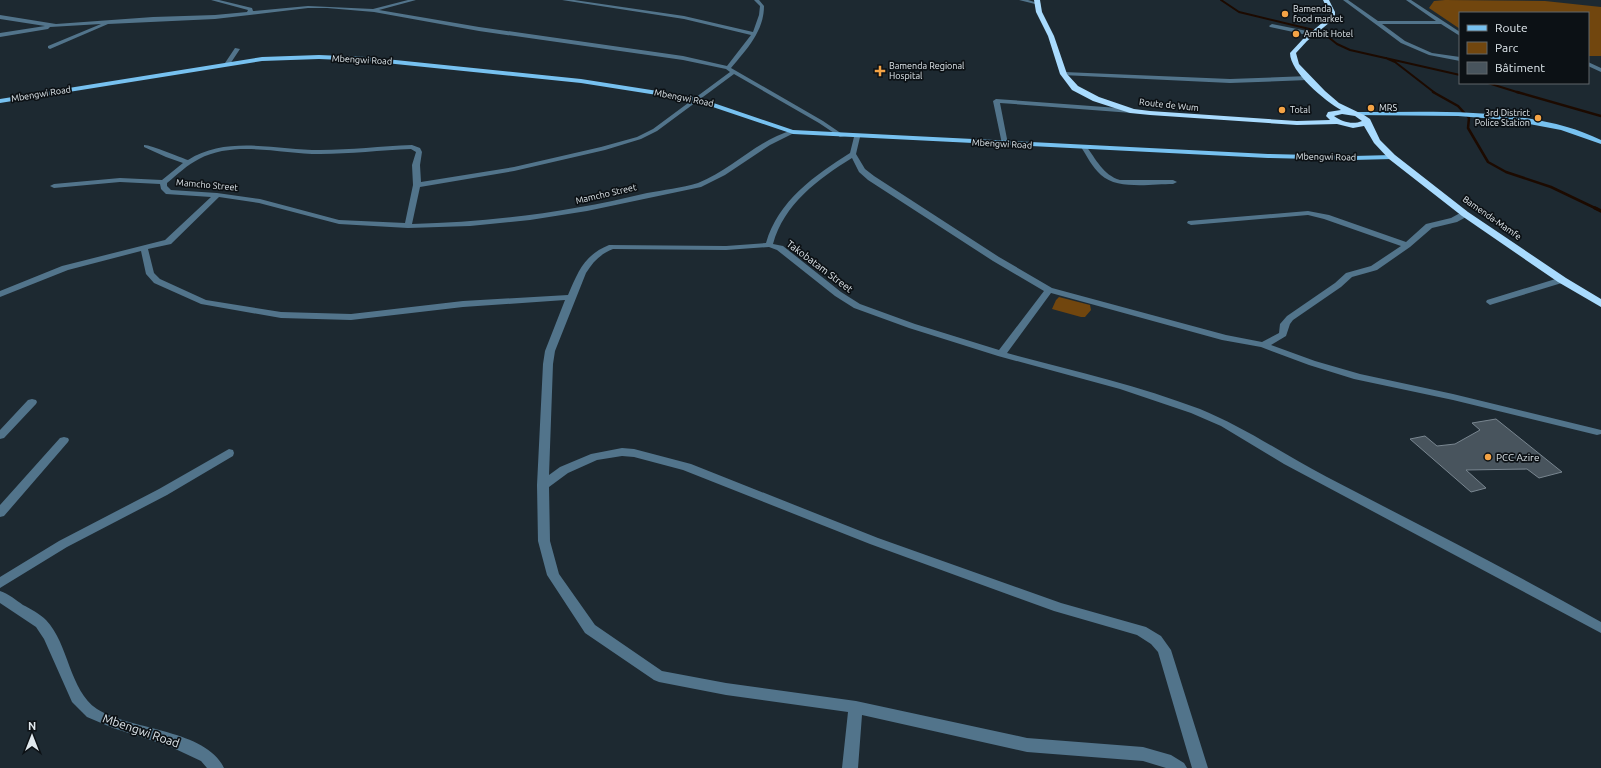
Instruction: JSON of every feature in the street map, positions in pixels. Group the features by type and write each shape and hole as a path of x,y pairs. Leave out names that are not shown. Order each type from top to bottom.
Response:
{"highway":[{"path":"1267,120 1316,123 1339,122 1353,125 1366,122 1364,118 1328,100 1296,65 1293,58 1293,53 1332,18 1333,15 1326,0"},
{"name":"Route de Wum","path":"1038,2 1038,12 1051,36 1064,74 1075,88 1084,94 1133,111 1187,117 1267,120"},
{"path":"1328,100 1332,115"},
{"path":"1267,120 1332,115 1343,112 1356,114"},
{"name":"Bamenda-Mamfe","path":"1332,115 1339,122 1377,141"},
{"name":"Bamenda-Mamfe","path":"1366,122 1377,141 1392,156 1465,214 1562,280 1601,304"}],"main road":[{"name":"Mbengwi Road","path":"0,101 228,63 262,59 366,59 581,81 696,99 793,132 857,137 1268,156 1353,158 1392,156"},
{"path":"1356,114 1482,115 1559,127 1601,142"},
{"path":"1366,122 1394,115"}],"street":[{"path":"213,0 250,9 249,14"},
{"path":"374,11 414,0"},
{"path":"564,0 668,15 718,24 755,34"},
{"path":"728,68 755,34 763,14 762,6 756,0"},
{"path":"1022,0 1038,2"},
{"path":"1345,0 1403,42 1432,54 1459,59"},
{"path":"1408,0 1459,33"},
{"path":"0,35 56,26 215,17 291,9 328,7 374,11 517,35 683,58 728,68 821,122 842,136"},
{"path":"0,17 56,26"},
{"path":"50,47 111,22"},
{"path":"1376,23 1442,22"},
{"path":"1272,26 1315,32"},
{"path":"228,63 237,50"},
{"path":"1589,63 1601,61"},
{"path":"1589,64 1601,70"},
{"path":"417,185 522,167 632,140 655,130 735,71"},
{"path":"1064,74 1224,80 1308,78"},
{"path":"1005,144 996,101 1133,111"},
{"name":"Mamcho Street","path":"408,226 417,185 416,165 419,152 418,149 412,147 321,152 230,148 210,152 188,162 164,182 163,186 169,192 217,195 260,201 339,222 408,226 477,224 522,220 580,210 698,185 718,176 773,139 793,132"},
{"path":"857,137 853,154 814,181 787,207 777,221 769,245 726,248 612,247 603,249 593,256 588,262 571,297 552,346 548,364 542,485 544,541 553,575 590,629 659,676 726,689 856,707 1027,745 1143,754 1166,760 1179,768"},
{"path":"146,146 168,156 188,162"},
{"path":"1084,147 1100,172 1113,181 1173,182"},
{"path":"853,154 862,170 871,178 996,259 1049,290 1225,338 1263,345 1358,378 1453,397 1597,432"},
{"path":"54,186 120,180 164,182"},
{"path":"0,294 65,268 164,244 171,240 183,226 217,195"},
{"path":"1191,223 1308,213 1326,217 1407,245"},
{"path":"1263,345 1283,334 1285,324 1290,318 1338,285 1349,275 1374,268 1407,245 1429,226 1454,220 1465,214"},
{"name":"Takobatam Street","path":"769,245 780,248 838,294 857,306 912,326 1001,354 1124,387 1183,407 1224,424 1288,461 1539,593 1601,628"},
{"path":"144,248 150,274 157,281 204,302 281,315 350,317 464,304 571,297"},
{"path":"1490,302 1562,280"},
{"path":"1001,354 1049,290"},
{"path":"0,436 32,402"},
{"path":"0,513 64,440"},
{"path":"542,485 564,470 595,457 622,452 634,452 686,467 874,541 1052,604 1140,631 1156,640 1164,650 1200,768"},
{"path":"0,583 64,544 163,492 229,453"},
{"name":"Mbengwi Road","path":"0,596 41,623 50,636 77,698 92,713 113,722 172,740 206,756 216,768"},
{"path":"850,768 856,707"}],"green space":[{"path":"1434,1 1545,1 1601,7 1601,56 1589,56 1589,12 1459,12 1459,28 1429,8"},
{"path":"1059,297 1090,305 1091,310 1085,317 1081,317 1052,309"}],"building":[{"name":"PCC Azire","path":"1496,419 1562,472 1539,478 1527,469 1466,470 1486,488 1471,492 1410,439 1425,436 1437,446 1455,444 1480,430 1472,423"}],"waterway":[{"path":"1221,0 1239,12 1322,32 1337,44 1350,50 1387,58"},
{"path":"1387,58 1459,75"},
{"path":"1387,58 1395,62 1435,93"},
{"path":"1491,84 1520,93"},
{"path":"1433,92 1458,106 1469,118 1468,128 1488,162 1506,172 1551,187 1597,209"},
{"path":"1517,92 1601,116"},
{"path":"1597,209 1601,211"}],"place":[{"name":"Bamenda food market","path":"1285,14"},
{"name":"Ambit Hotel","path":"1296,34"},
{"name":"Bamenda Regional Hospital","path":"880,71"},
{"name":"MRS","path":"1371,108"},
{"name":"Total","path":"1282,110"},
{"name":"3rd District Police Station","path":"1538,118"},
{"name":"PCC Azire","path":"1488,457"}]}
